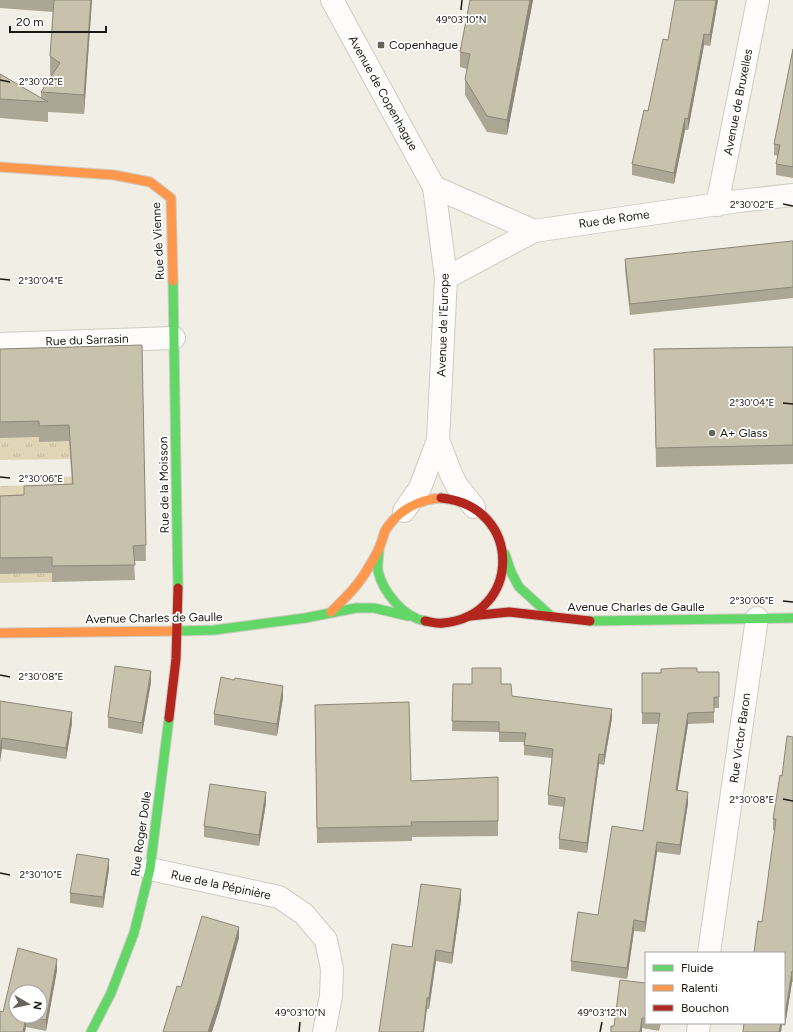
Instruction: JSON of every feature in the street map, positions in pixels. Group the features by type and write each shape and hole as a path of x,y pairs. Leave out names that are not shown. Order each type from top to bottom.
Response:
{"street":[{"name":"Avenue de Copenhague","path":"332,0 434,187"},
{"name":"Avenue de Bruxelles","path":"717,205 758,0"},
{"name":"Rue de Vienne","path":"0,167 114,175 150,182 171,198 174,338"},
{"path":"434,187 534,231"},
{"name":"Avenue de l'Europe","path":"404,510 420,488 438,440 446,278 434,187"},
{"name":"Rue de Rome","path":"446,278 534,231 793,195"},
{"name":"Rue du Sarrasin","path":"0,344 174,338"},
{"name":"Rue de la Moisson","path":"174,338 178,581 177,630"},
{"name":"Avenue de l'Europe","path":"438,440 457,486 474,507"},
{"path":"331,612 360,581 379,549 385,531 397,516 410,506 426,500 443,498 459,500 474,507 487,518 497,532 502,548 504,564 500,581 493,596 481,610 464,620 445,624 426,622 408,615 394,603 383,587 378,569 379,549"},
{"name":"Avenue Charles de Gaulle","path":"502,548 511,572 519,587 552,617"},
{"name":"Avenue Charles de Gaulle","path":"0,633 214,630 305,618 356,608 374,608 421,620"},
{"name":"Avenue Charles de Gaulle","path":"470,616 509,612 582,621 793,618"},
{"name":"Rue Victor Baron","path":"709,952 757,618"},
{"name":"Rue Roger Dolle","path":"91,1032 111,993 134,933 150,869 176,659 177,630"},
{"name":"Rue de la Pépinière","path":"150,869 279,897 304,914 326,940 332,969 330,996 324,1032"}],"green space":[{"path":"5,431 69,441 83,459 0,460 0,438 5,437"},
{"path":"129,476 26,573 52,573 52,582 0,583 0,486 53,485 53,477"}],"building":[{"path":"54,0 91,0 84,95 41,92 60,63 50,56"},
{"path":"470,0 530,0 507,120 487,116 465,79 470,54 460,52"},
{"path":"675,0 716,0 710,35 704,34 688,119 685,118 674,173 632,164 644,110 648,111 663,39 668,40"},
{"path":"793,49 793,167 776,164 780,145 774,144"},
{"path":"0,74 48,102 0,99"},
{"path":"793,241 793,287 630,304 625,259"},
{"path":"142,345 146,545 133,546 135,565 52,566 52,557 0,558 0,496 24,495 24,486 73,484 69,425 39,426 39,421 0,422 0,349"},
{"path":"793,347 793,445 656,448 654,349"},
{"path":"115,666 151,671 142,723 108,717"},
{"path":"472,668 501,668 501,684 511,684 512,696 612,709 604,755 599,754 587,843 559,839 565,798 548,795 553,749 524,745 526,733 499,732 499,722 452,721 453,684 472,684"},
{"path":"697,668 697,672 719,672 719,697 714,697 714,712 688,713 676,790 688,792 680,845 657,842 645,922 634,920 627,968 571,961 578,912 598,915 612,826 643,831 660,713 642,713 642,673 661,673 661,669"},
{"path":"221,677 283,686 277,724 214,714"},
{"path":"0,701 72,712 66,748 2,738 0,751"},
{"path":"409,702 411,781 498,777 498,821 411,822 412,826 317,828 315,705"},
{"path":"787,736 793,737 793,971 785,1015 785,952 754,952 758,921 762,922 776,819 773,819 780,775 782,776"},
{"path":"210,784 266,792 259,835 204,826"},
{"path":"77,854 109,859 103,897 70,893"},
{"path":"421,884 461,889 452,953 436,950 429,998 427,998 423,1032 379,1032 392,944 412,947"},
{"path":"202,916 239,927 219,999 208,1032 163,1032 177,986 181,987"},
{"path":"18,948 57,959 48,1009 48,984 10,984"},
{"path":"620,980 645,983 645,1018 642,1018 640,1032 611,1032 611,1026 614,1026"},
{"path":"8,991 8,1024 24,1024 23,1032 0,1032 0,1011 3,1012"},
{"path":"744,1024 781,1024 779,1032 743,1032"}],"traffic: fast":[{"path":"173,281 178,588"},
{"path":"379,549 378,571 384,587 389,595 402,609 417,619 425,621"},
{"path":"505,554 511,572 519,587 552,617"},
{"path":"178,631 214,630 305,618 356,608 374,608 408,616"},
{"path":"590,621 793,618"},
{"path":"91,1032 111,993 134,933 150,869 169,718"}],"traffic: slow":[{"path":"0,167 114,175 150,182 171,198 173,281"},
{"path":"331,612 363,576 373,561 385,531 390,524 409,507 425,501 441,498"},
{"path":"0,633 178,631"}],"traffic: jam":[{"path":"425,621 443,623 469,616 488,602 499,582 503,561 499,539 487,520 468,505 441,498"},
{"path":"169,718 176,659 178,588"},
{"path":"470,616 509,612 590,621"}],"place":[{"name":"Copenhague","path":"381,45"},
{"name":"A+ Glass","path":"712,433"}]}
